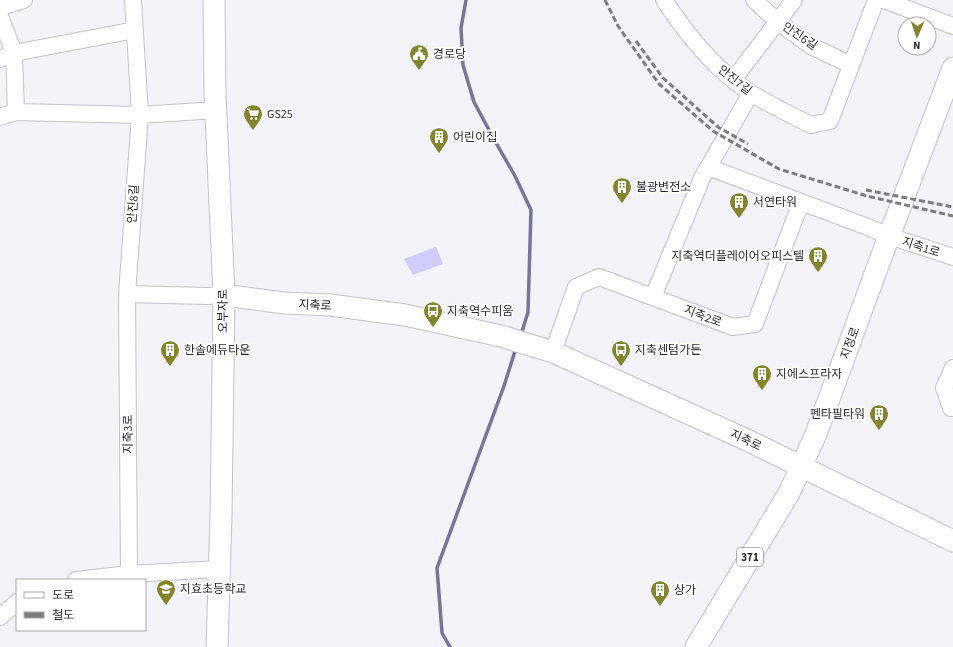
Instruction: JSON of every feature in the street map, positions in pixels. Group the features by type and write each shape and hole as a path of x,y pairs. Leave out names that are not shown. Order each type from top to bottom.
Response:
{"main road":[{"name":"오부자로","path":"214,0 216,110 224,295 222,516 217,647"},
{"name":"지정로","path":"696,647 789,493 816,434 953,68"},
{"name":"지축로","path":"224,295 284,303 330,305 405,315 501,336 544,349 747,440 953,541"}],"street":[{"path":"0,7 24,0"},
{"name":"안진8길","path":"127,294 140,115 133,0"},
{"name":"안진7길","path":"664,0 685,30 716,66 751,94 811,125 830,120 851,65"},
{"name":"안진6길","path":"754,0 777,21 811,46 851,65"},
{"path":"733,80 794,0"},
{"path":"851,65 876,0"},
{"path":"884,0 953,26"},
{"path":"0,16 16,112"},
{"path":"7,56 135,30"},
{"path":"653,297 708,167 751,94"},
{"path":"0,117 16,112 140,115 216,110"},
{"path":"708,167 889,236"},
{"name":"지축2로","path":"544,349 576,287 598,277 733,327 755,324 801,202"},
{"name":"지축1로","path":"889,236 953,257"},
{"name":"지축로","path":"127,294 224,295"},
{"name":"지축3로","path":"127,294 129,574"},
{"path":"953,368 944,388 951,408 953,408"},
{"path":"85,579 129,574 220,569"},
{"path":"0,616 16,603"}],"shaded area":[{"path":"436,247 443,264 413,275 404,259"}],"waterway":[{"path":"466,0 461,28 463,65 474,102 515,176 531,210 528,312 521,335"},
{"path":"450,647 442,633 437,568 504,386 516,348"}],"railway":[{"path":"605,0 618,26 659,84 713,131 779,169 867,196 953,216"},
{"path":"636,41 663,78 718,127 748,144"},
{"path":"866,190 953,207"}],"place":[{"name":"경로당","path":"419,71"},
{"name":"GS25","path":"253,131"},
{"name":"어린이집","path":"439,154"},
{"name":"불광변전소","path":"622,204"},
{"name":"서연타워","path":"739,219"},
{"name":"지축역더플레이어오피스텔","path":"818,273"},
{"name":"지축역수피움","path":"433,328"},
{"name":"한솔에듀타운","path":"170,367"},
{"name":"지축센텀가든","path":"621,367"},
{"name":"지에스프라자","path":"762,391"},
{"name":"펜타필타워","path":"879,431"},
{"name":"지효초등학교","path":"166,606"},
{"name":"상가","path":"660,607"}]}
